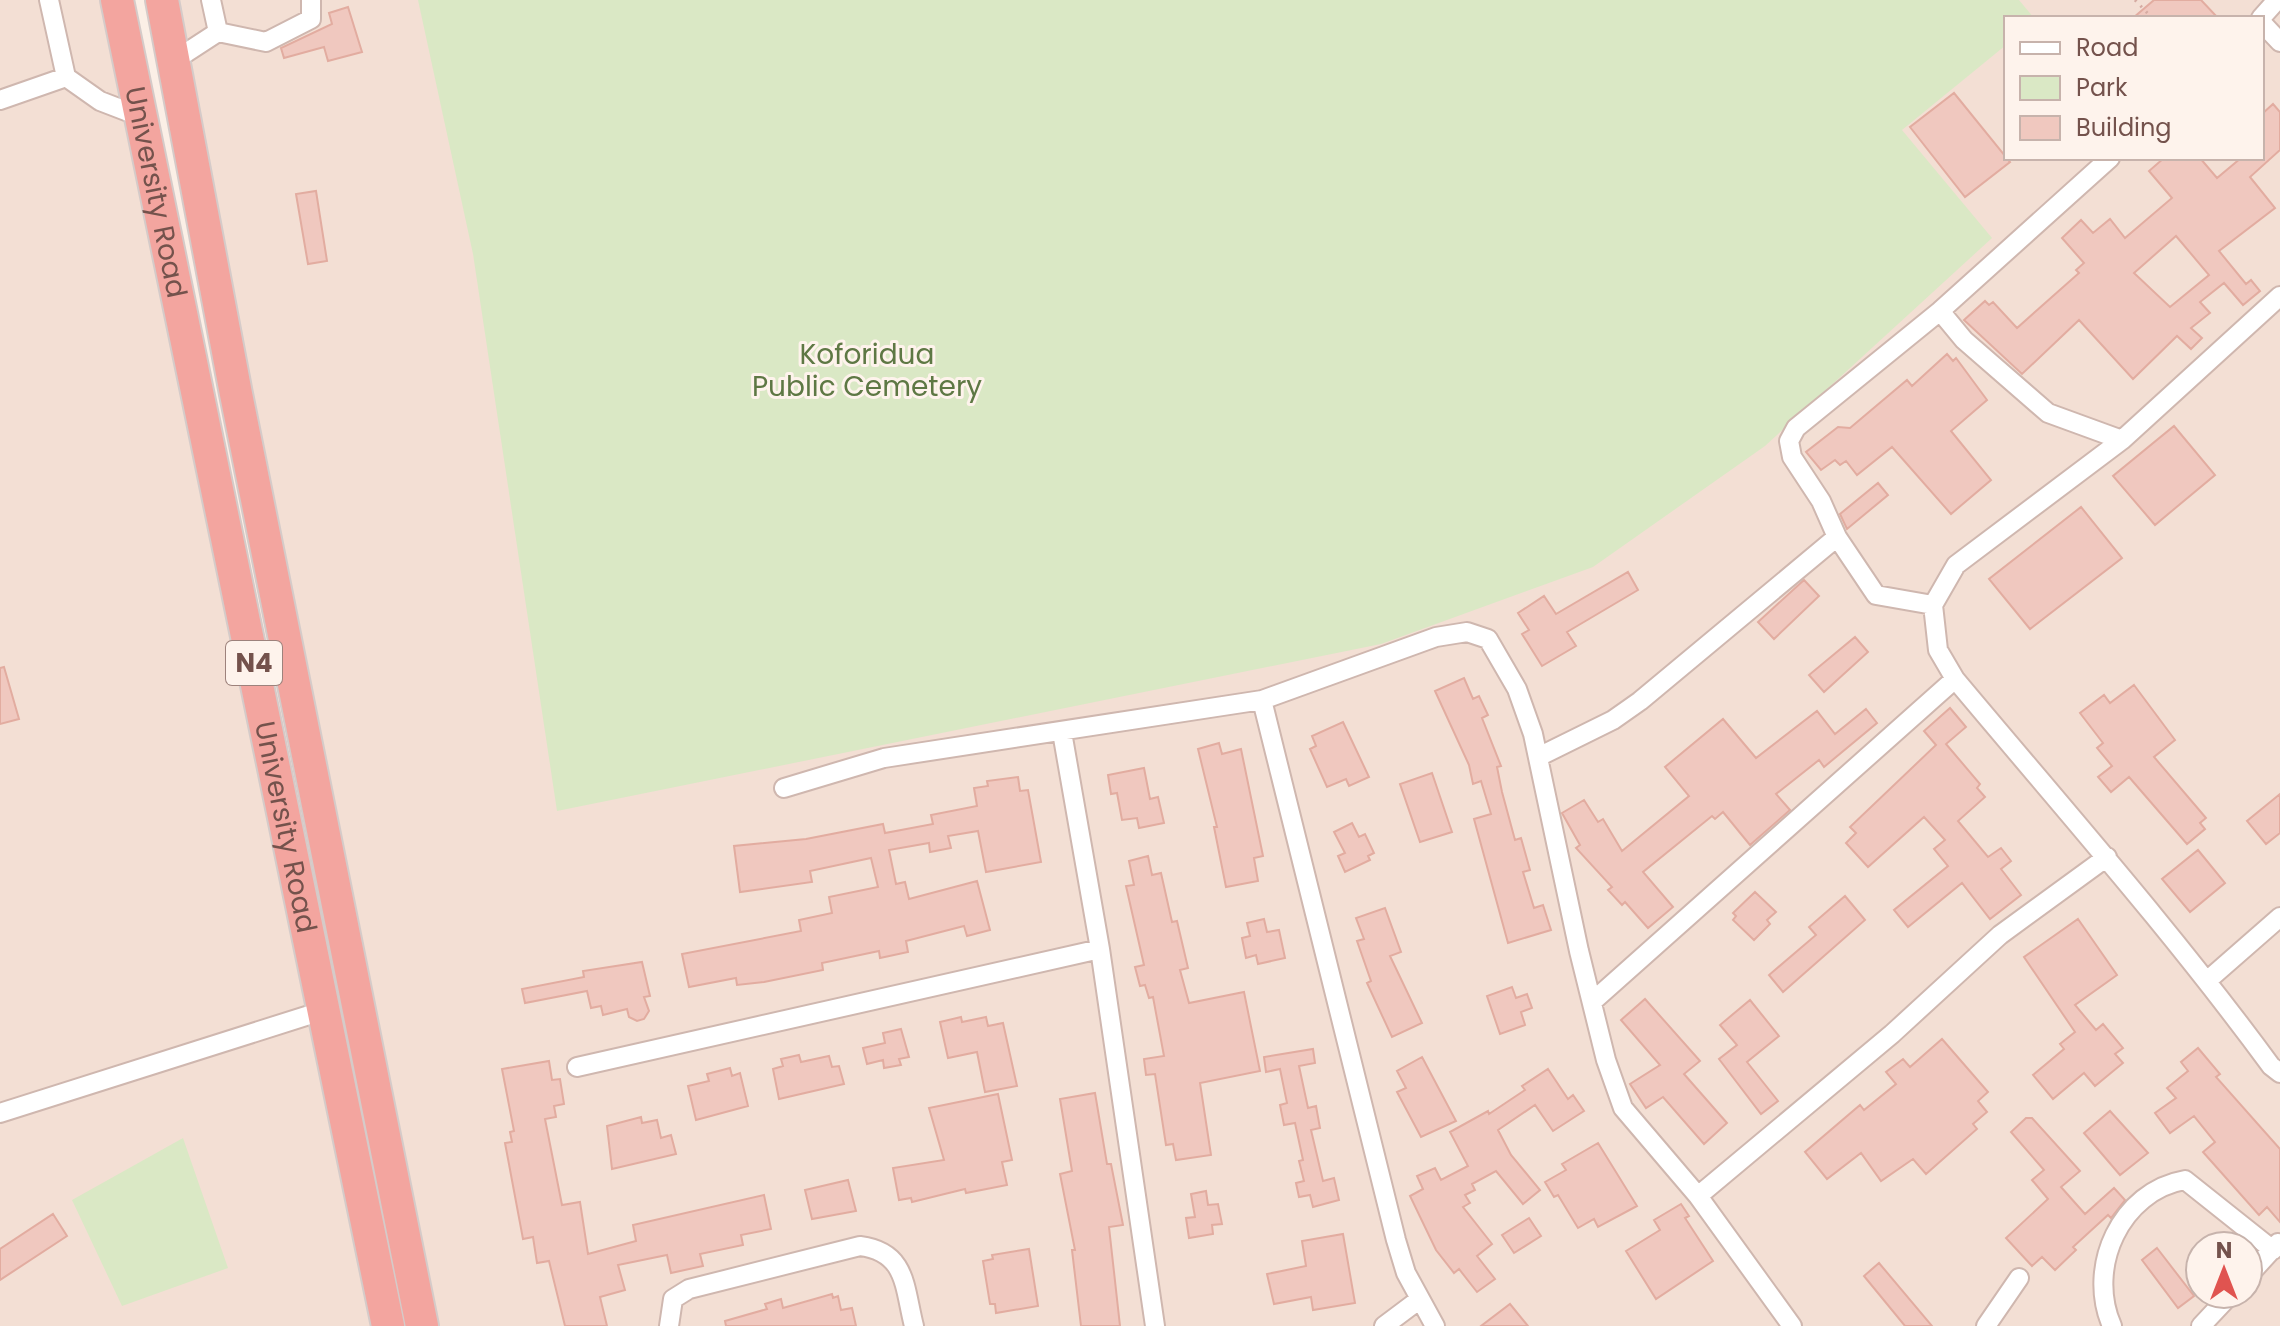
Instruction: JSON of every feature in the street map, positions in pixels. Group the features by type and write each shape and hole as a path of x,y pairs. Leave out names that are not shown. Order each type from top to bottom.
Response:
{"highway":[{"name":"University Road","path":"117,0 388,1326"},
{"name":"University Road","path":"162,0 236,394 422,1326"}],"street":[{"path":"49,0 66,77 100,101 139,116"},
{"path":"211,0 218,32"},
{"path":"175,60 218,32 266,42 311,19 311,0"},
{"path":"2264,16 2277,0"},
{"path":"2264,23 2280,42"},
{"path":"0,100 66,77"},
{"path":"1933,605 1876,595 1837,537 1821,501 1792,457 1789,441 1796,428 1940,311 2108,160"},
{"path":"2280,296 2122,440 1956,565 1933,605 1938,650 1955,679 2107,857 2208,980 2271,1066 2280,1073"},
{"path":"1940,311 1964,340 2048,413 2122,440"},
{"path":"1538,757 1613,720 1640,701 1837,537"},
{"path":"784,788 884,758 1262,700 1436,637 1467,632 1488,639 1517,689 1538,757 1606,1060 1623,1108 1698,1196 1792,1326"},
{"path":"1592,1002 1955,679"},
{"path":"1262,700 1396,1240 1406,1273 1435,1326"},
{"path":"1062,732 1100,949 1155,1326"},
{"path":"1698,1196 1892,1034 2000,935 2107,857"},
{"path":"2208,980 2280,917"},
{"path":"577,1067 1100,949"},
{"path":"0,1113 325,1010"},
{"path":"2112,1326 2107,1315 2103,1267 2113,1230 2163,1184 2185,1180 2276,1245"},
{"path":"669,1326 673,1299 689,1289 860,1246 881,1249 898,1264 914,1326"},
{"path":"1986,1326 2019,1278"},
{"path":"1384,1326 1420,1299"},
{"path":"2201,1326 2216,1310"}],"path":[{"path":"2135,0 2150,16"}],"shaded area":[{"path":"0,0 101,0 375,1326 0,1326"},
{"path":"176,0 2280,0 2280,1326 436,1326"}],"green space":[{"name":"Koforidua Public Cemetery","path":"418,0 2019,0 2032,16 2004,16 2004,47 1902,130 1992,238 1765,446 1593,567 1381,644 557,811 473,254"},
{"path":"183,1138 228,1268 122,1306 72,1200"}],"building":[{"path":"2154,0 2201,0 2216,16 2135,16"},
{"path":"348,7 362,52 328,61 324,47 284,58 281,48 332,24 329,13"},
{"path":"1954,93 2004,155 2004,160 2010,162 1965,197 1910,127"},
{"path":"2273,104 2280,112 2280,150 2250,177 2275,208 2219,251 2246,284 2251,280 2260,291 2243,305 2224,283 2200,302 2210,313 2191,328 2202,338 2191,349 2177,336 2133,379 2079,320 2022,374 1964,320 1985,301 1989,305 1993,302 2017,328 2079,273 2076,270 2084,263 2062,238 2081,220 2093,233 2110,219 2125,238 2172,198 2149,171 2162,160 2202,160 2217,178 2239,160 2264,160 2264,112","holes":["2176,236 2209,275 2170,307 2134,273"]},
{"path":"316,191 327,261 308,264 296,194"},
{"path":"1947,354 1953,361 1956,358 1987,400 1951,431 1991,480 1951,514 1892,447 1857,475 1846,461 1840,465 1835,460 1821,470 1806,452 1838,427 1850,428 1907,380 1912,386"},
{"path":"2174,426 2215,475 2155,525 2113,476"},
{"path":"1878,483 1888,495 1847,529 1840,514"},
{"path":"2081,507 2122,558 2030,629 1989,579"},
{"path":"1628,572 1638,590 1567,632 1576,646 1542,666 1522,634 1529,630 1518,613 1544,596 1556,614"},
{"path":"1804,580 1819,596 1774,639 1758,622"},
{"path":"1855,637 1868,652 1824,692 1809,675"},
{"path":"4,667 19,719 0,724 0,668"},
{"path":"1464,678 1473,699 1479,696 1488,715 1482,718 1501,766 1497,767 1515,840 1521,838 1530,870 1523,872 1534,908 1543,905 1551,930 1508,943 1474,819 1491,814 1481,781 1473,784 1469,765 1435,691"},
{"path":"2134,685 2175,740 2154,757 2206,818 2200,823 2205,829 2187,844 2129,777 2111,792 2098,777 2112,766 2097,748 2103,743 2080,713 2104,695 2110,703"},
{"path":"1950,708 1966,727 1946,744 1980,784 1977,788 1985,797 1958,821 1988,857 2001,848 2011,861 2001,869 2021,895 1990,919 1962,883 1908,927 1894,910 1948,866 1934,849 1945,840 1924,817 1868,867 1846,843 1856,833 1850,827 1936,745 1924,731"},
{"path":"1866,709 1877,723 1824,767 1819,760 1776,794 1790,810 1750,845 1723,812 1715,819 1712,816 1643,872 1673,907 1648,928 1625,902 1622,905 1608,890 1612,887 1576,848 1580,845 1562,813 1584,800 1598,822 1603,819 1622,851 1689,796 1665,767 1723,719 1756,758 1817,711 1835,734"},
{"path":"1343,722 1369,777 1349,786 1346,779 1327,787 1310,749 1316,746 1312,736"},
{"path":"1219,743 1222,754 1241,749 1263,856 1254,858 1258,881 1226,887 1214,827 1217,827 1198,749"},
{"path":"1144,768 1150,799 1158,797 1164,823 1139,828 1137,818 1122,820 1117,793 1111,794 1108,775"},
{"path":"1432,773 1452,832 1420,842 1400,784"},
{"path":"1018,777 1020,791 1028,790 1041,862 986,872 978,831 948,836 951,848 930,852 929,843 889,850 896,884 905,882 909,899 977,881 990,930 967,936 964,926 906,941 908,952 880,958 879,951 822,963 823,970 764,982 737,985 736,978 689,987 682,954 801,931 799,920 832,913 829,897 878,887 871,858 810,871 812,882 740,892 734,846 806,839 883,824 885,833 933,824 931,815 977,806 974,788 988,786 987,781"},
{"path":"2280,794 2280,833 2266,844 2247,821"},
{"path":"1352,823 1359,837 1365,834 1374,853 1368,856 1370,860 1345,872 1338,856 1345,853 1334,832"},
{"path":"2198,850 2225,883 2190,912 2162,879"},
{"path":"1148,856 1152,875 1161,873 1172,922 1177,921 1188,968 1180,970 1189,1003 1244,992 1260,1071 1200,1083 1211,1155 1176,1160 1173,1144 1166,1145 1155,1074 1146,1075 1144,1059 1164,1056 1153,997 1149,998 1145,985 1140,986 1135,967 1144,965 1126,886 1134,885 1129,861"},
{"path":"1755,892 1776,912 1767,920 1770,924 1754,940 1733,920 1736,916 1733,913"},
{"path":"1845,896 1865,920 1783,992 1769,975 1816,935 1809,927"},
{"path":"1385,908 1401,952 1390,956 1422,1023 1392,1037 1367,983 1371,981 1357,941 1364,939 1356,918"},
{"path":"1264,919 1267,932 1279,930 1285,958 1258,964 1256,955 1246,958 1242,938 1250,936 1247,923"},
{"path":"2078,919 2117,975 2075,1005 2096,1030 2103,1024 2123,1048 2115,1054 2123,1063 2095,1086 2084,1073 2053,1099 2033,1075 2064,1049 2060,1044 2075,1032 2024,957"},
{"path":"642,962 650,996 644,997 649,1011 644,1019 637,1021 629,1017 627,1009 603,1015 601,1006 591,1008 587,991 525,1003 522,989 584,977 583,971"},
{"path":"1512,987 1516,998 1527,994 1532,1008 1521,1012 1525,1025 1500,1034 1487,996"},
{"path":"1645,999 1700,1061 1684,1074 1727,1123 1704,1144 1663,1097 1646,1108 1630,1084 1660,1065 1621,1020"},
{"path":"1750,1000 1779,1036 1747,1062 1778,1101 1761,1114 1719,1059 1737,1045 1720,1025"},
{"path":"961,1017 962,1022 986,1017 988,1026 1003,1023 1017,1086 985,1092 977,1052 948,1058 940,1022"},
{"path":"901,1029 909,1057 899,1059 901,1065 884,1068 883,1060 867,1064 863,1048 885,1043 883,1033"},
{"path":"1942,1039 1988,1092 1978,1101 1987,1112 1973,1124 1977,1129 1926,1174 1913,1159 1881,1181 1861,1153 1827,1179 1805,1152 1860,1105 1864,1110 1896,1084 1886,1072 1903,1059 1910,1067"},
{"path":"2198,1048 2220,1074 2216,1077 2280,1149 2280,1222 2267,1207 2259,1215 2203,1152 2215,1142 2194,1116 2170,1133 2155,1113 2176,1098 2167,1088 2188,1071 2181,1062"},
{"path":"1313,1049 1315,1063 1299,1066 1308,1108 1316,1106 1320,1128 1311,1130 1323,1181 1334,1178 1339,1200 1313,1207 1310,1195 1299,1197 1296,1183 1304,1181 1299,1161 1303,1160 1295,1123 1284,1125 1280,1105 1287,1103 1280,1069 1266,1072 1264,1057"},
{"path":"799,1055 801,1062 829,1056 832,1067 839,1066 844,1084 779,1099 773,1069 783,1066 781,1059"},
{"path":"1422,1057 1456,1121 1421,1137 1397,1092 1406,1088 1397,1071"},
{"path":"549,1061 552,1080 560,1079 564,1104 554,1106 556,1117 545,1119 562,1205 580,1202 588,1254 636,1241 633,1225 764,1195 771,1229 741,1235 743,1245 700,1254 703,1266 671,1273 667,1255 618,1265 625,1290 600,1297 607,1326 565,1326 549,1261 537,1263 533,1237 523,1239 505,1143 512,1142 510,1132 514,1131 502,1069"},
{"path":"730,1068 732,1076 740,1073 748,1106 696,1120 688,1086 709,1081 707,1074"},
{"path":"1548,1069 1568,1099 1573,1095 1584,1111 1553,1131 1535,1105 1498,1130 1511,1155 1540,1190 1523,1204 1496,1171 1472,1184 1475,1190 1465,1195 1470,1203 1463,1207 1492,1244 1477,1256 1495,1279 1477,1292 1459,1269 1454,1273 1436,1250 1410,1196 1423,1189 1417,1176 1435,1168 1441,1180 1468,1166 1450,1132 1488,1111 1489,1114 1525,1090 1522,1086"},
{"path":"1095,1093 1107,1164 1111,1164 1123,1225 1109,1227 1120,1326 1081,1326 1072,1250 1075,1250 1060,1174 1072,1171 1060,1099"},
{"path":"998,1094 1012,1160 1002,1162 1007,1185 966,1193 965,1189 912,1202 911,1198 899,1200 893,1168 944,1160 929,1108"},
{"path":"2110,1111 2148,1153 2120,1175 2084,1133"},
{"path":"641,1117 642,1123 657,1120 661,1138 671,1135 676,1154 612,1169 607,1126"},
{"path":"2026,1118 2032,1118 2080,1171 2061,1187 2085,1214 2114,1188 2125,1200 2111,1218 2108,1215 2073,1247 2076,1250 2055,1270 2042,1257 2032,1266 2006,1238 2048,1199 2032,1180 2044,1170 2011,1132"},
{"path":"1598,1143 1637,1206 1598,1227 1594,1219 1578,1228 1558,1195 1554,1197 1545,1182 1566,1170 1562,1164"},
{"path":"848,1180 856,1211 812,1219 805,1190"},
{"path":"1206,1191 1208,1205 1218,1204 1222,1224 1212,1225 1213,1234 1189,1238 1186,1218 1195,1217 1191,1194"},
{"path":"1681,1204 1689,1216 1685,1218 1713,1261 1656,1299 1626,1251 1660,1230 1654,1220"},
{"path":"53,1214 67,1236 0,1280 0,1249"},
{"path":"1529,1218 1541,1236 1514,1253 1502,1235"},
{"path":"1343,1234 1355,1303 1313,1310 1311,1297 1274,1304 1267,1274 1306,1266 1302,1241"},
{"path":"2157,1248 2184,1283 2184,1304 2178,1308 2142,1260"},
{"path":"1029,1249 1038,1306 996,1313 995,1304 990,1304 983,1261 993,1259 992,1255"},
{"path":"1879,1263 1932,1326 1905,1326 1864,1276"},
{"path":"832,1294 833,1298 838,1296 841,1310 852,1308 856,1326 726,1326 725,1321 767,1309 765,1304 781,1299 783,1308"},
{"path":"1510,1304 1528,1326 1481,1326"}]}
